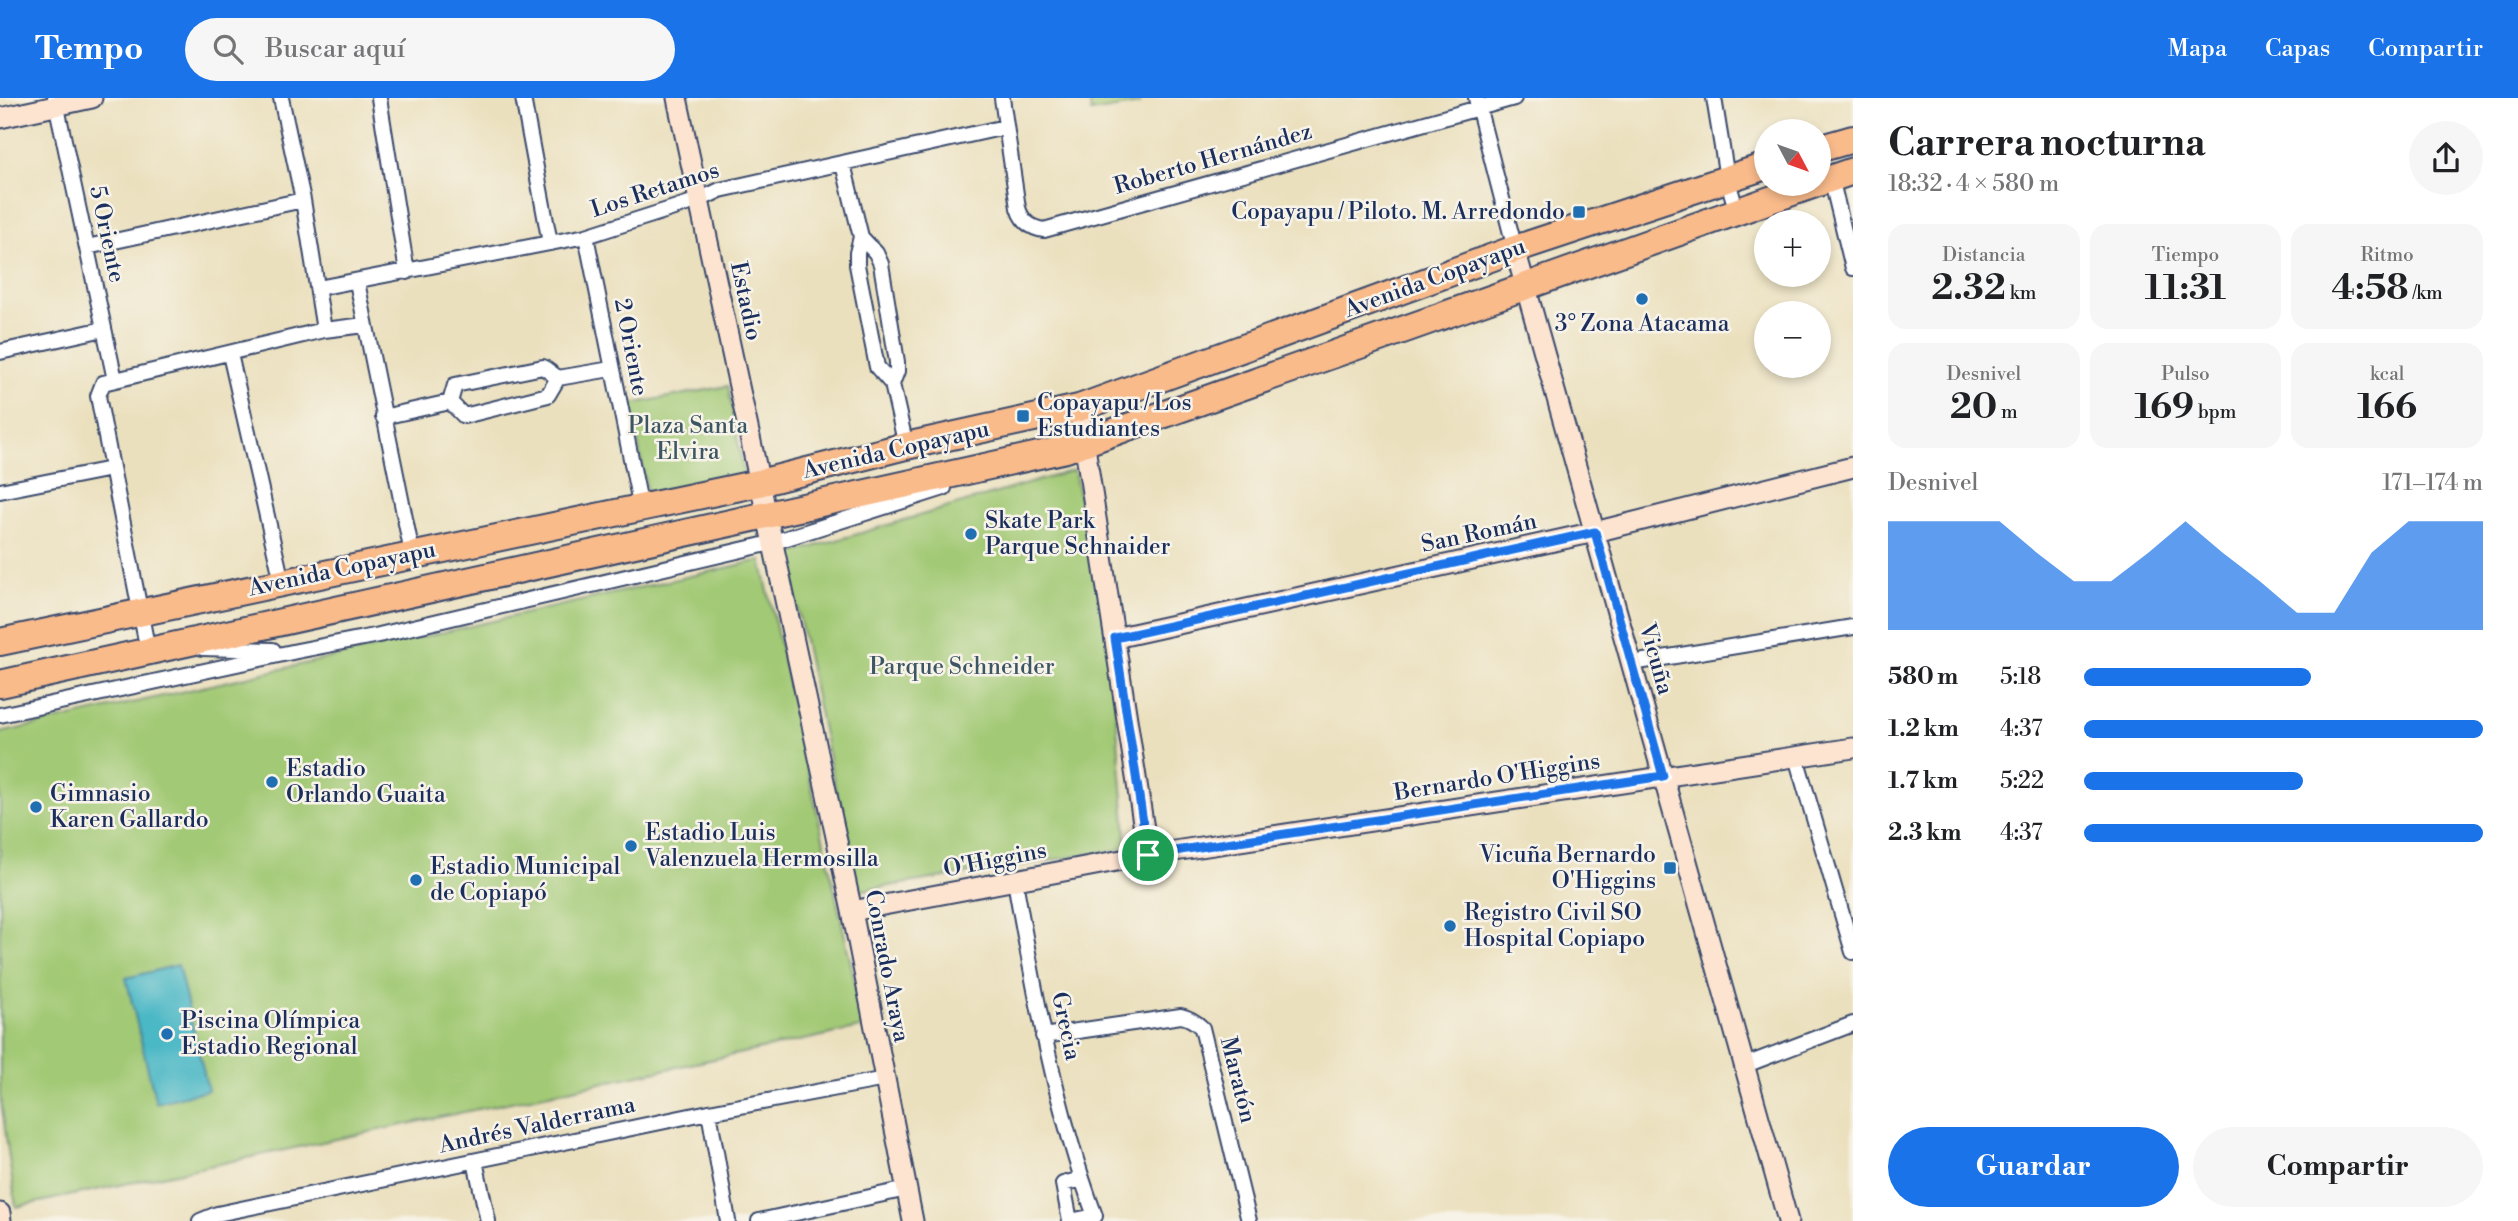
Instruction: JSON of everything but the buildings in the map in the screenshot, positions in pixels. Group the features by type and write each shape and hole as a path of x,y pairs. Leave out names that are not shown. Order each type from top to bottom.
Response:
{"highway":[{"path":"1831,145 1853,139"},
{"name":"Avenida Copayapu","path":"0,642 759,483 906,446 1079,408 1515,249 1754,170"},
{"name":"Avenida Copayapu","path":"0,684 1075,446 1782,196"},
{"path":"1525,287 1547,253 1575,229"}],"street":[{"path":"0,118 56,102 92,98"},
{"path":"281,98 303,200 324,330"},
{"path":"379,98 407,272"},
{"path":"523,98 550,243"},
{"name":"Estadio","path":"677,98 766,515"},
{"path":"1002,98 1005,127"},
{"name":"Roberto Hernández","path":"1005,127 1020,214 1033,228 1044,230 1477,104 1514,98"},
{"path":"1714,98 1727,178 1737,212"},
{"name":"5 Oriente","path":"56,102 104,329 109,382 98,396 111,469 140,611 157,649"},
{"name":"Vicuña","path":"1477,104 1525,287 1787,1220"},
{"name":"Los Retamos","path":"318,288 586,236 699,200 720,190 1005,127"},
{"path":"843,164 860,237 856,253 857,265 877,367 892,384 906,446"},
{"path":"1831,186 1853,268"},
{"path":"87,247 303,200"},
{"name":"2 Oriente","path":"586,236 641,508"},
{"path":"860,237 876,253 880,264 897,362 892,384"},
{"path":"357,282 412,554"},
{"path":"109,382 324,330 365,325"},
{"path":"0,352 104,329"},
{"path":"230,354 282,582"},
{"path":"450,402 455,385 543,367 558,378 611,369"},
{"path":"450,402 464,416 548,395 558,378"},
{"path":"383,417 450,402"},
{"path":"1079,408 1075,446 1115,638 1148,855"},
{"name":"Avenida Copayapu","path":"0,715 379,635 771,542 1075,446"},
{"name":"San Román","path":"1115,638 1595,532 1853,467"},
{"path":"0,491 111,469"},
{"name":"Conrado Araya","path":"766,515 852,911 913,1221"},
{"path":"1632,663 1853,626"},
{"name":"Avenida Copayapu","path":"157,649 297,651"},
{"name":"Bernardo O'Higgins","path":"1148,855 1853,748"},
{"path":"1796,757 1853,952"},
{"name":"O'Higgins","path":"852,911 1148,855"},
{"name":"Grecia","path":"1015,881 1043,1036 1081,1179"},
{"name":"Maratón","path":"1043,1036 1181,1016 1197,1023 1202,1028 1249,1221"},
{"path":"1743,1066 1853,1024"},
{"name":"Andrés Valderrama","path":"200,1221 217,1214 709,1112 885,1079"},
{"path":"709,1112 728,1221"},
{"path":"475,1161 488,1221"},
{"path":"759,1221 907,1189"},
{"path":"0,1213 1,1221"}],"green space":[{"path":"1089,98 1139,98 1140,104 1091,112"},
{"name":"Plaza Santa Elvira","path":"728,386 744,475 647,493 631,404"},
{"name":"Parque Schneider","path":"1074,470 1111,654 1127,848 857,891 786,555"},
{"name":"Estadio Municipal de Copiapó","path":"761,560 865,1027 16,1207 0,1095 0,733"}],"water":[{"name":"Piscina Olímpica Estadio Regional","path":"178,965 208,1090 156,1103 126,978"}],"place":[{"name":"Copayapu / Piloto. M. Arredondo","path":"1579,212"},
{"name":"3° Zona Atacama","path":"1642,299"},
{"name":"Copayapu / Los Estudiantes","path":"1023,416"},
{"name":"Skate Park Parque Schnaider","path":"971,534"},
{"name":"Estadio Orlando Guaita","path":"272,782"},
{"name":"Gimnasio Karen Gallardo","path":"36,807"},
{"name":"Estadio Luis Valenzuela Hermosilla","path":"631,846"},
{"name":"Vicuña Bernardo O'Higgins","path":"1670,868"},
{"name":"Estadio Municipal de Copiapó","path":"416,880"},
{"name":"Registro Civil SO Hospital Copiapo","path":"1450,926"},
{"name":"Piscina Olímpica Estadio Regional","path":"167,1034"}],"route":[{"path":"1595,532 1663,776 1148,855 1115,638 1595,532"}]}
